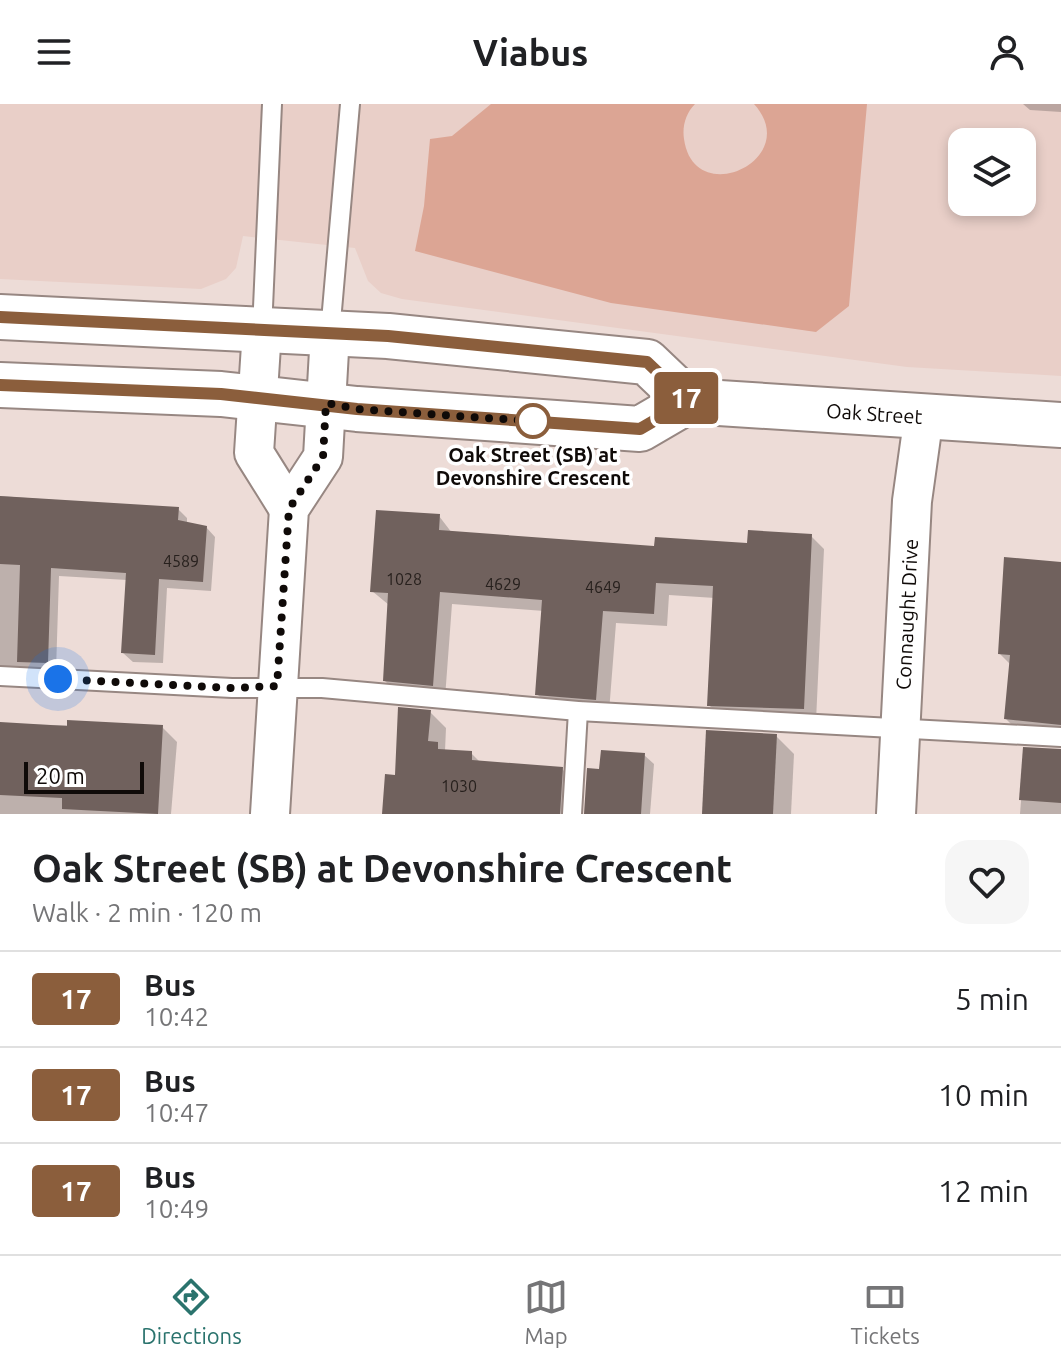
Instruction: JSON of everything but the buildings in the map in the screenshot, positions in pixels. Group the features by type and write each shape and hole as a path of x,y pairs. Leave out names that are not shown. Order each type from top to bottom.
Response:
{"main road":[{"path":"0,317 330,333 647,362 688,401 640,429 357,409 257,397 0,385"},
{"name":"Oak Street","path":"688,401 1061,425"}],"street":[{"path":"262,330 254,453 289,509"},
{"path":"270,814 289,509 323,457 330,333"},
{"name":"Connaught Drive","path":"896,814 912,501 924,415"}],"lane":[{"path":"262,330 272,104"},
{"path":"330,333 350,104"},
{"path":"0,676 232,688 277,686 578,711 1061,737"},
{"path":"572,814 578,711"}],"shaded area":[{"path":"0,104 1061,104 1061,376 907,367 402,299 381,293 368,281 355,248 243,236 236,268 226,279 201,289 0,279"},
{"path":"491,104 695,104 687,116 684,129 684,139 692,160 706,172 724,174 742,169 756,158 766,143 766,124 754,104 867,104 849,306 816,332 611,303 415,251 424,206 430,139 452,136"}],"bus line":[{"name":"17","path":"0,317 388,336 647,362 688,401 640,429 357,409 326,403 221,394 0,385"}],"place":[{"name":"Oak Street (SB) at Devonshire Crescent","path":"533,421"}],"route":[{"path":"58,679 232,688 277,686 289,509 323,457 326,403 357,409 545,422 533,421"}]}
